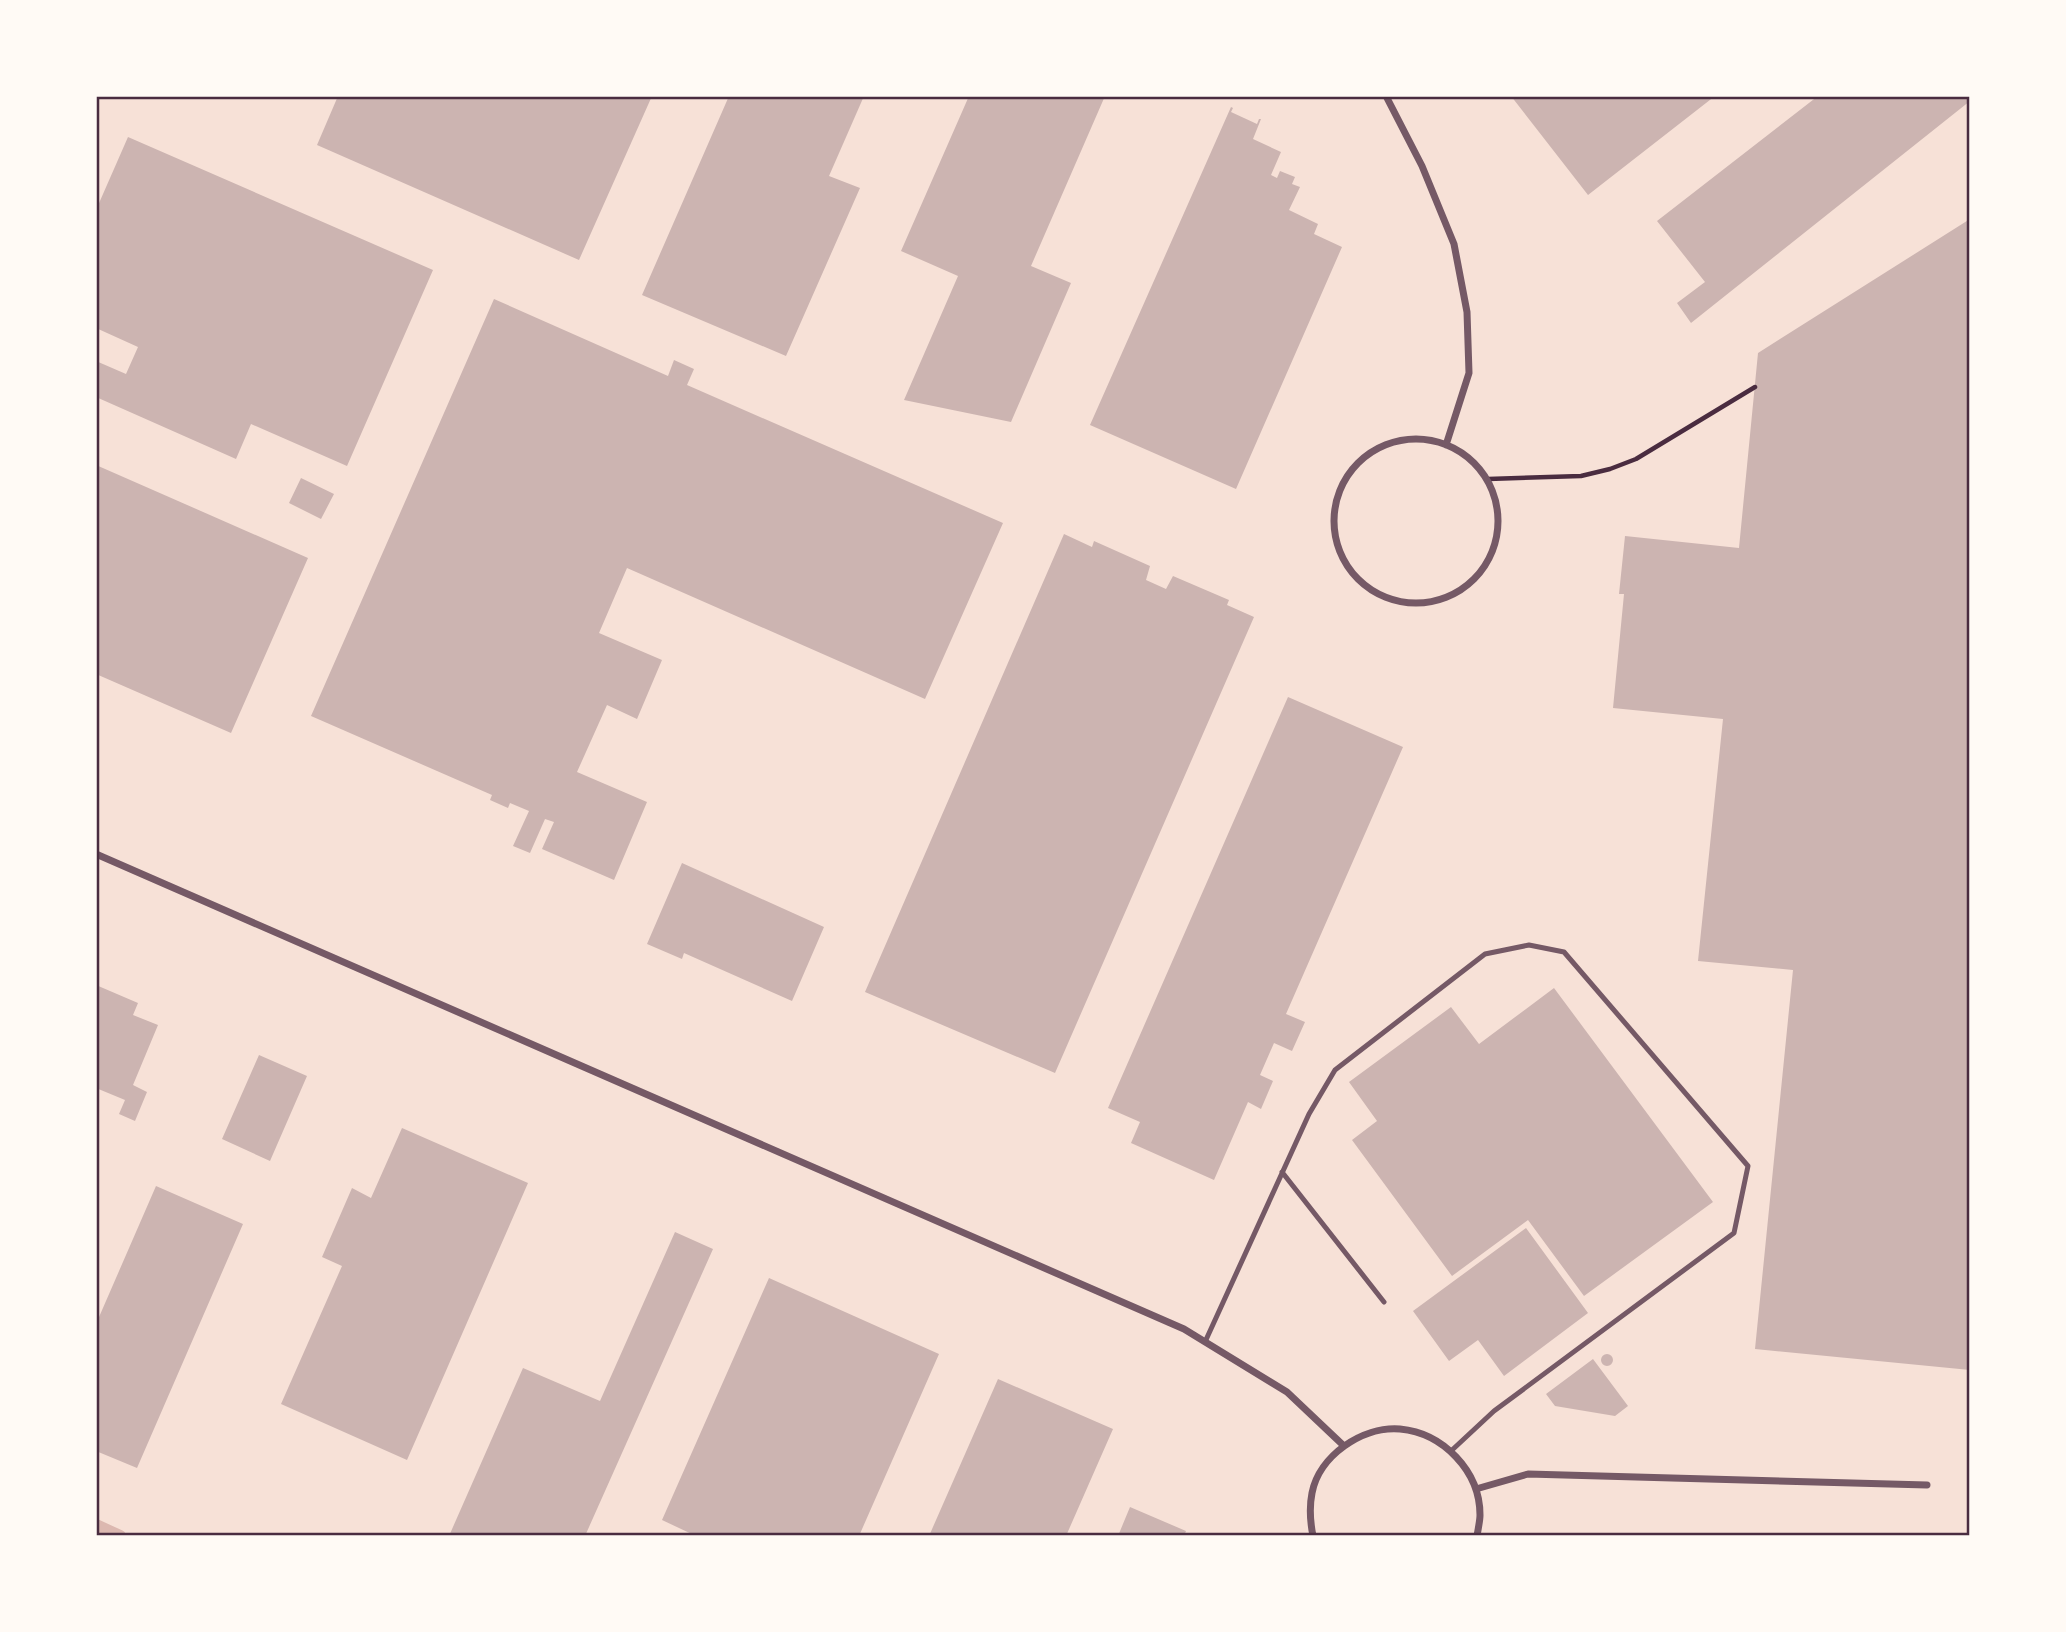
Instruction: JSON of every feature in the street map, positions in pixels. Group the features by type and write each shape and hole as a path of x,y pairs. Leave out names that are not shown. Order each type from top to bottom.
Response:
{"street":[{"path":"1386,96 1422,166 1454,244 1467,312 1469,373 1446,445"},
{"path":"1420,438 1446,445 1461,452 1476,464 1488,479 1495,496 1499,515 1497,538 1490,560 1476,579 1455,594 1432,603 1406,604 1382,597 1361,582 1345,563 1335,540 1334,514 1339,490 1352,468 1371,451 1394,441 1420,438"},
{"path":"96,854 1184,1329 1287,1392 1344,1446"},
{"path":"1313,1536 1309,1519 1312,1491 1324,1466 1344,1446 1370,1433 1399,1429 1427,1435 1451,1451 1466,1468 1476,1489 1480,1514 1477,1536"},
{"path":"1476,1489 1528,1474 1927,1485"}],"lane":[{"path":"1205,1342 1308,1114 1335,1070 1485,954 1529,945 1564,952 1748,1166 1734,1233 1494,1411 1451,1451"},
{"path":"1282,1172 1384,1302"}],"path":[{"path":"1488,479 1581,476 1610,469 1636,459 1755,387"}],"building":[{"path":"338,96 652,96 579,260 317,145"},
{"path":"729,96 864,96 829,176 860,188 786,356 642,295"},
{"path":"969,96 1105,96 1031,266 1071,283 1011,422 904,400 958,276 901,251"},
{"path":"1511,96 1715,96 1588,195"},
{"path":"1818,96 1970,96 1970,101 1691,323 1677,303 1705,282 1657,221"},
{"path":"1231,107 1231,112 1257,124 1261,119 1253,139 1281,152 1271,175 1277,178 1280,171 1295,177 1292,184 1300,187 1289,210 1318,224 1314,234 1342,247 1236,489 1090,425"},
{"path":"128,137 433,270 347,466 251,424 236,459 96,397 96,361 126,374 138,347 96,328 96,210"},
{"path":"1970,219 1970,1370 1755,1349 1793,970 1698,961 1723,719 1613,708 1624,594 1619,594 1625,536 1739,548 1758,353"},
{"path":"494,299 668,376 674,360 694,369 687,385 1003,523 925,699 627,568 599,633 662,660 637,719 607,705 577,772 647,802 614,880 542,849 554,822 545,819 530,853 513,846 529,811 510,803 508,808 490,800 492,795 311,716"},
{"path":"96,465 308,558 231,733 96,674"},
{"path":"301,478 334,494 321,519 289,503"},
{"path":"1064,534 1092,547 1094,541 1150,566 1146,580 1166,589 1173,576 1229,600 1227,605 1254,617 1055,1073 865,992"},
{"path":"1288,697 1403,747 1286,1014 1305,1022 1292,1051 1274,1043 1260,1075 1273,1081 1261,1109 1248,1102 1214,1180 1131,1143 1140,1122 1108,1108"},
{"path":"682,863 824,927 792,1001 684,953 682,959 647,944"},
{"path":"96,985 138,1003 133,1015 158,1025 133,1085 147,1092 135,1121 119,1114 125,1100 96,1088"},
{"path":"1554,988 1713,1202 1584,1296 1528,1220 1452,1276 1352,1140 1377,1121 1349,1082 1451,1007 1479,1044"},
{"path":"259,1055 307,1076 270,1161 222,1139"},
{"path":"402,1128 528,1183 407,1460 281,1404 342,1266 322,1257 352,1188 371,1198"},
{"path":"156,1186 243,1224 137,1468 96,1451 96,1324"},
{"path":"1526,1228 1588,1313 1504,1376 1478,1340 1449,1361 1413,1311"},
{"path":"675,1232 713,1249 585,1536 449,1536 523,1368 600,1401"},
{"path":"769,1278 939,1354 859,1536 696,1536 662,1520"},
{"path":"1607,1354 1613,1360 1607,1366 1601,1360"},
{"path":"1593,1359 1628,1406 1615,1416 1555,1406 1546,1394"},
{"path":"998,1379 1113,1429 1066,1536 929,1536"},
{"path":"1130,1507 1186,1531 1184,1536 1118,1536"}],"waterway":[{"path":"96,1525 120,1536"}]}
